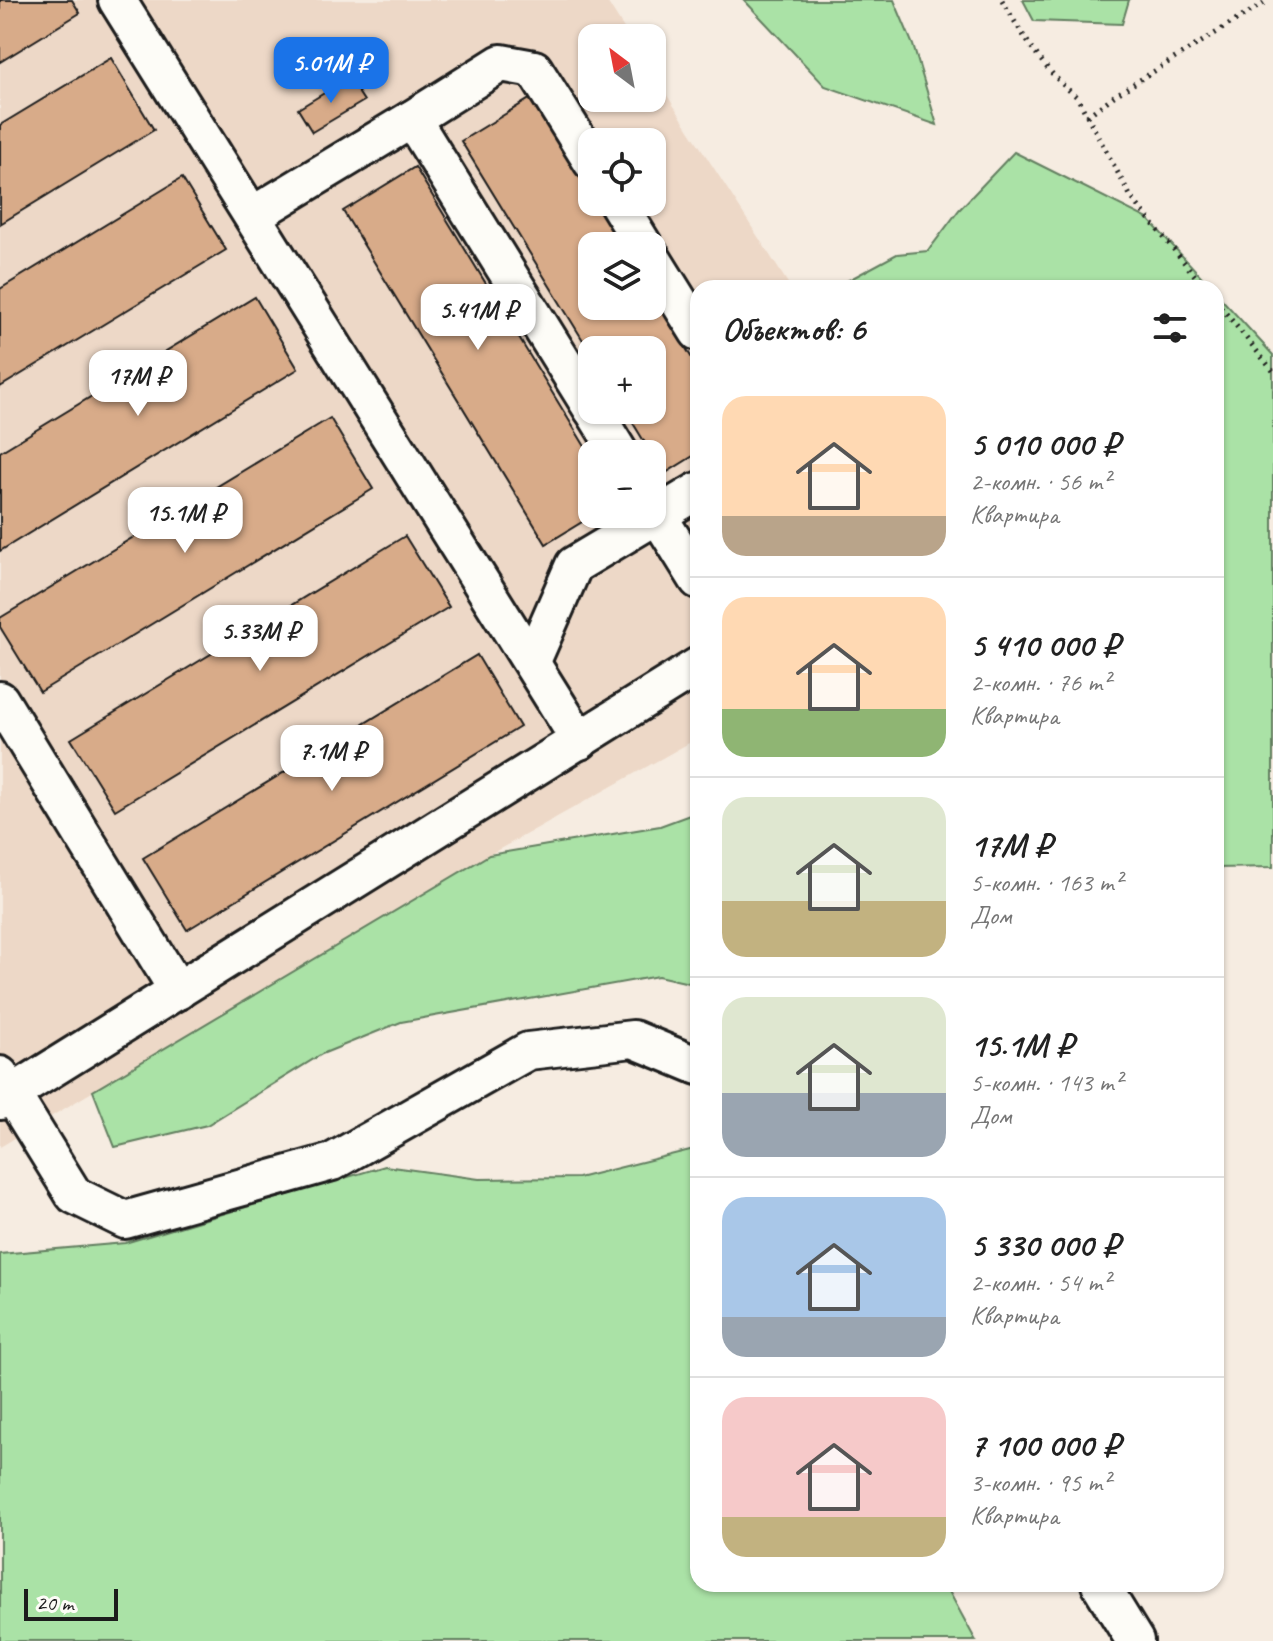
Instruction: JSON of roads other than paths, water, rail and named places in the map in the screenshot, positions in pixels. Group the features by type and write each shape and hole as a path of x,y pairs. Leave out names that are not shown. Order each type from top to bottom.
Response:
{"lane":[{"path":"117,0 580,741"},
{"path":"253,215 501,63 534,69 578,140"},
{"path":"412,119 578,387"},
{"path":"666,281 690,319"},
{"path":"666,506 690,495"},
{"path":"532,661 574,565 630,528"},
{"path":"666,528 690,567"},
{"path":"690,671 178,991 4,1090 74,1195 125,1220 332,1162 528,1051 633,1039 690,1063"},
{"path":"0,700 178,991"},
{"path":"1105,1592 1135,1641"}]}
